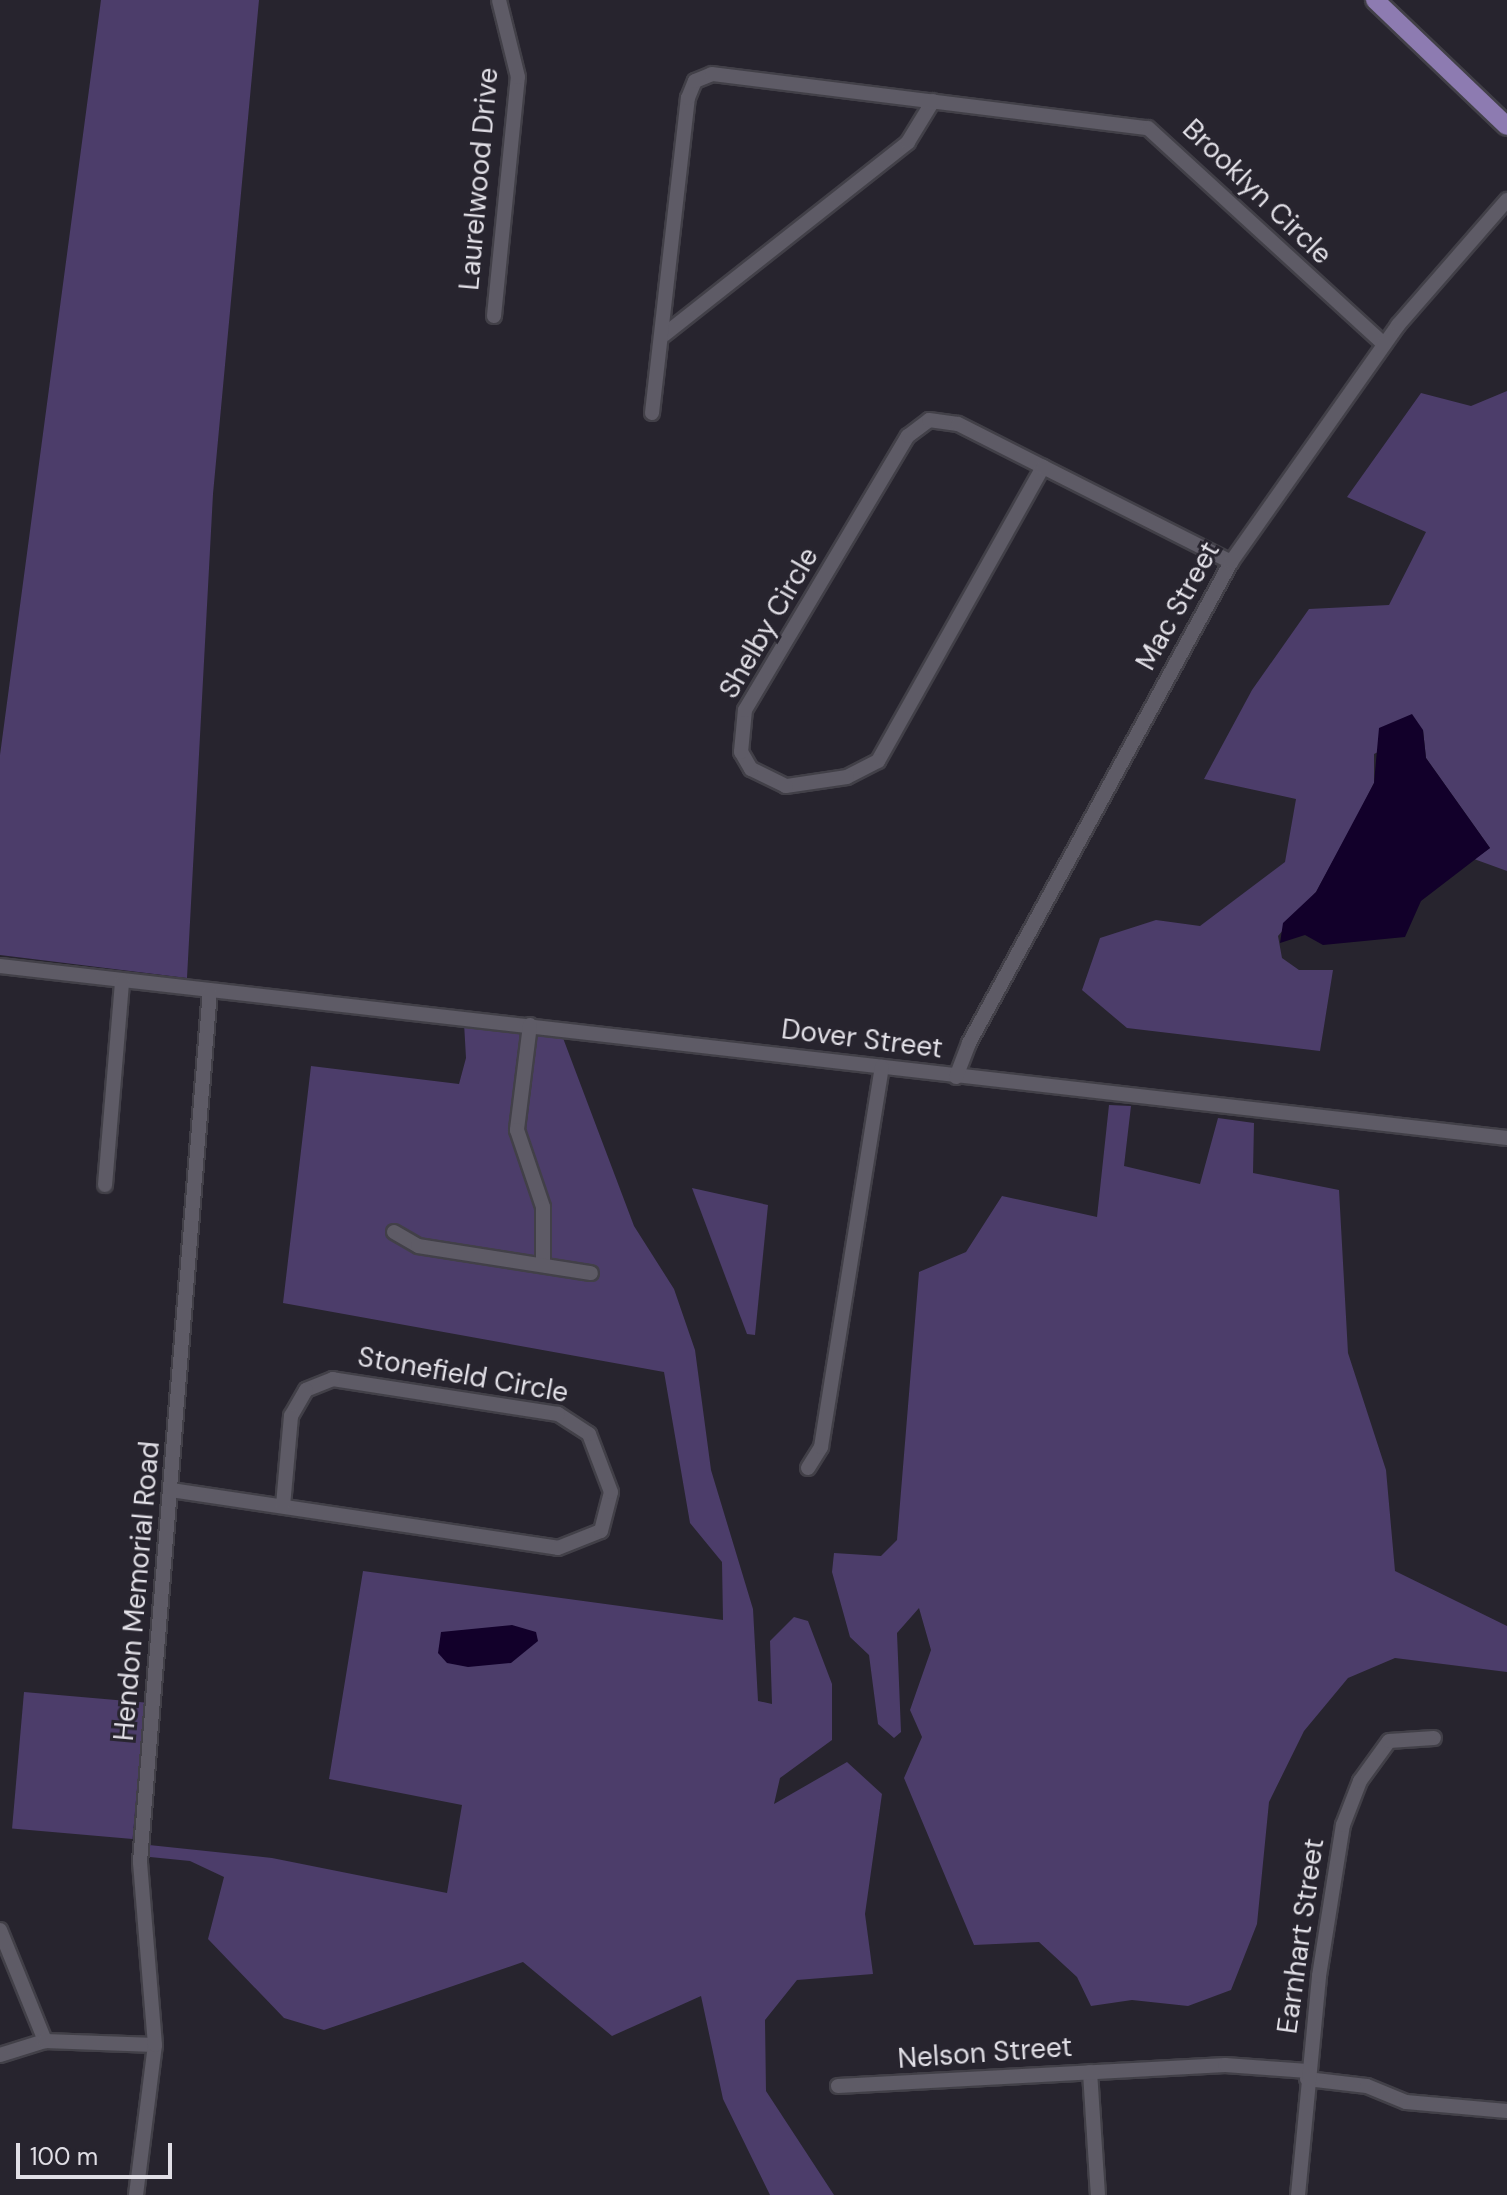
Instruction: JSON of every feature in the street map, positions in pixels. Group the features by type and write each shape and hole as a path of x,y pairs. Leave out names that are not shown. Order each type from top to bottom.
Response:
{"main road":[{"path":"1375,0 1507,126"}],"street":[{"name":"Laurelwood Drive","path":"494,316 518,77 499,0"},
{"name":"Brooklyn Circle","path":"652,413 695,81 736,73 1148,128 1384,344"},
{"path":"664,335 908,142 933,101"},
{"name":"Mac Street","path":"956,1077 969,1043 1231,562 1384,344 1507,200"},
{"name":"Shelby Circle","path":"1043,467 878,761 847,777 786,786 751,769 741,752 745,710 908,436 919,424 941,419 1043,467 1231,562"},
{"name":"Dover Street","path":"0,966 1507,1138"},
{"path":"105,1185 122,982"},
{"name":"Hendon Memorial Road","path":"136,2195 155,2045 140,1862 210,991"},
{"path":"530,1025 517,1130 543,1207 543,1265"},
{"path":"808,1468 821,1447 882,1067"},
{"path":"394,1232 418,1246 591,1273"},
{"name":"Stonefield Circle","path":"171,1490 558,1548 601,1531 611,1492 589,1434 558,1414 333,1379 306,1390 291,1416 283,1506"},
{"name":"Earnhart Street","path":"1298,2195 1308,2075 1343,1825 1360,1781 1389,1741 1434,1738"},
{"path":"0,1930 45,2041"},
{"path":"0,2055 45,2041 155,2045"},
{"name":"Nelson Street","path":"838,2086 1225,2065 1367,2086 1406,2102 1507,2111"},
{"path":"1090,2072 1098,2195"}],"shaded area":[{"path":"101,0 259,0 213,494 187,978 0,955 0,755"},
{"path":"1507,391 1507,871 1474,859 1490,848 1426,758 1423,730 1374,754 1374,783 1359,813 1316,892 1278,936 1282,958 1299,970 1333,970 1320,1051 1127,1028 1082,990 1100,938 1156,920 1200,926 1285,862 1296,799 1204,779 1252,690 1309,609 1389,605 1426,532 1347,497 1421,393 1471,406"},
{"path":"1412,714 1423,730 1426,758 1490,848 1421,901 1405,937 1323,945 1305,935 1280,943 1283,923 1316,892 1374,783 1379,728"},
{"path":"464,1023 563,1038 634,1226 674,1289 695,1350 711,1470 753,1609 758,1701 772,1704 770,1641 794,1617 808,1621 832,1684 832,1740 780,1778 774,1804 847,1762 882,1794 865,1914 873,1974 797,1980 765,2020 766,2091 834,2195 770,2195 723,2099 701,1996 612,2036 523,1962 324,2030 284,2018 208,1939 224,1877 190,1861 150,1857 149,1845 272,1858 447,1893 462,1805 329,1779 363,1571 723,1620 722,1562 690,1523 664,1372 283,1303 311,1066 459,1084 466,1058"},
{"path":"1109,1105 1131,1106 1124,1166 1200,1184 1218,1118 1254,1123 1253,1173 1339,1190 1348,1353 1386,1470 1395,1571 1507,1626 1507,1672 1395,1658 1348,1678 1304,1731 1269,1802 1257,1924 1231,1990 1188,2006 1132,2000 1091,2006 1077,1977 1039,1942 974,1945 904,1778 922,1737 910,1710 931,1650 919,1608 897,1633 901,1732 894,1738 878,1724 869,1655 850,1637 832,1572 834,1553 881,1556 897,1540 919,1272 966,1252 1002,1196 1097,1217"},
{"path":"692,1188 768,1205 755,1335 747,1334"},
{"path":"512,1625 536,1632 538,1641 511,1663 468,1667 447,1663 438,1653 441,1632"},
{"path":"24,1692 145,1703 133,1839 12,1828"}]}
